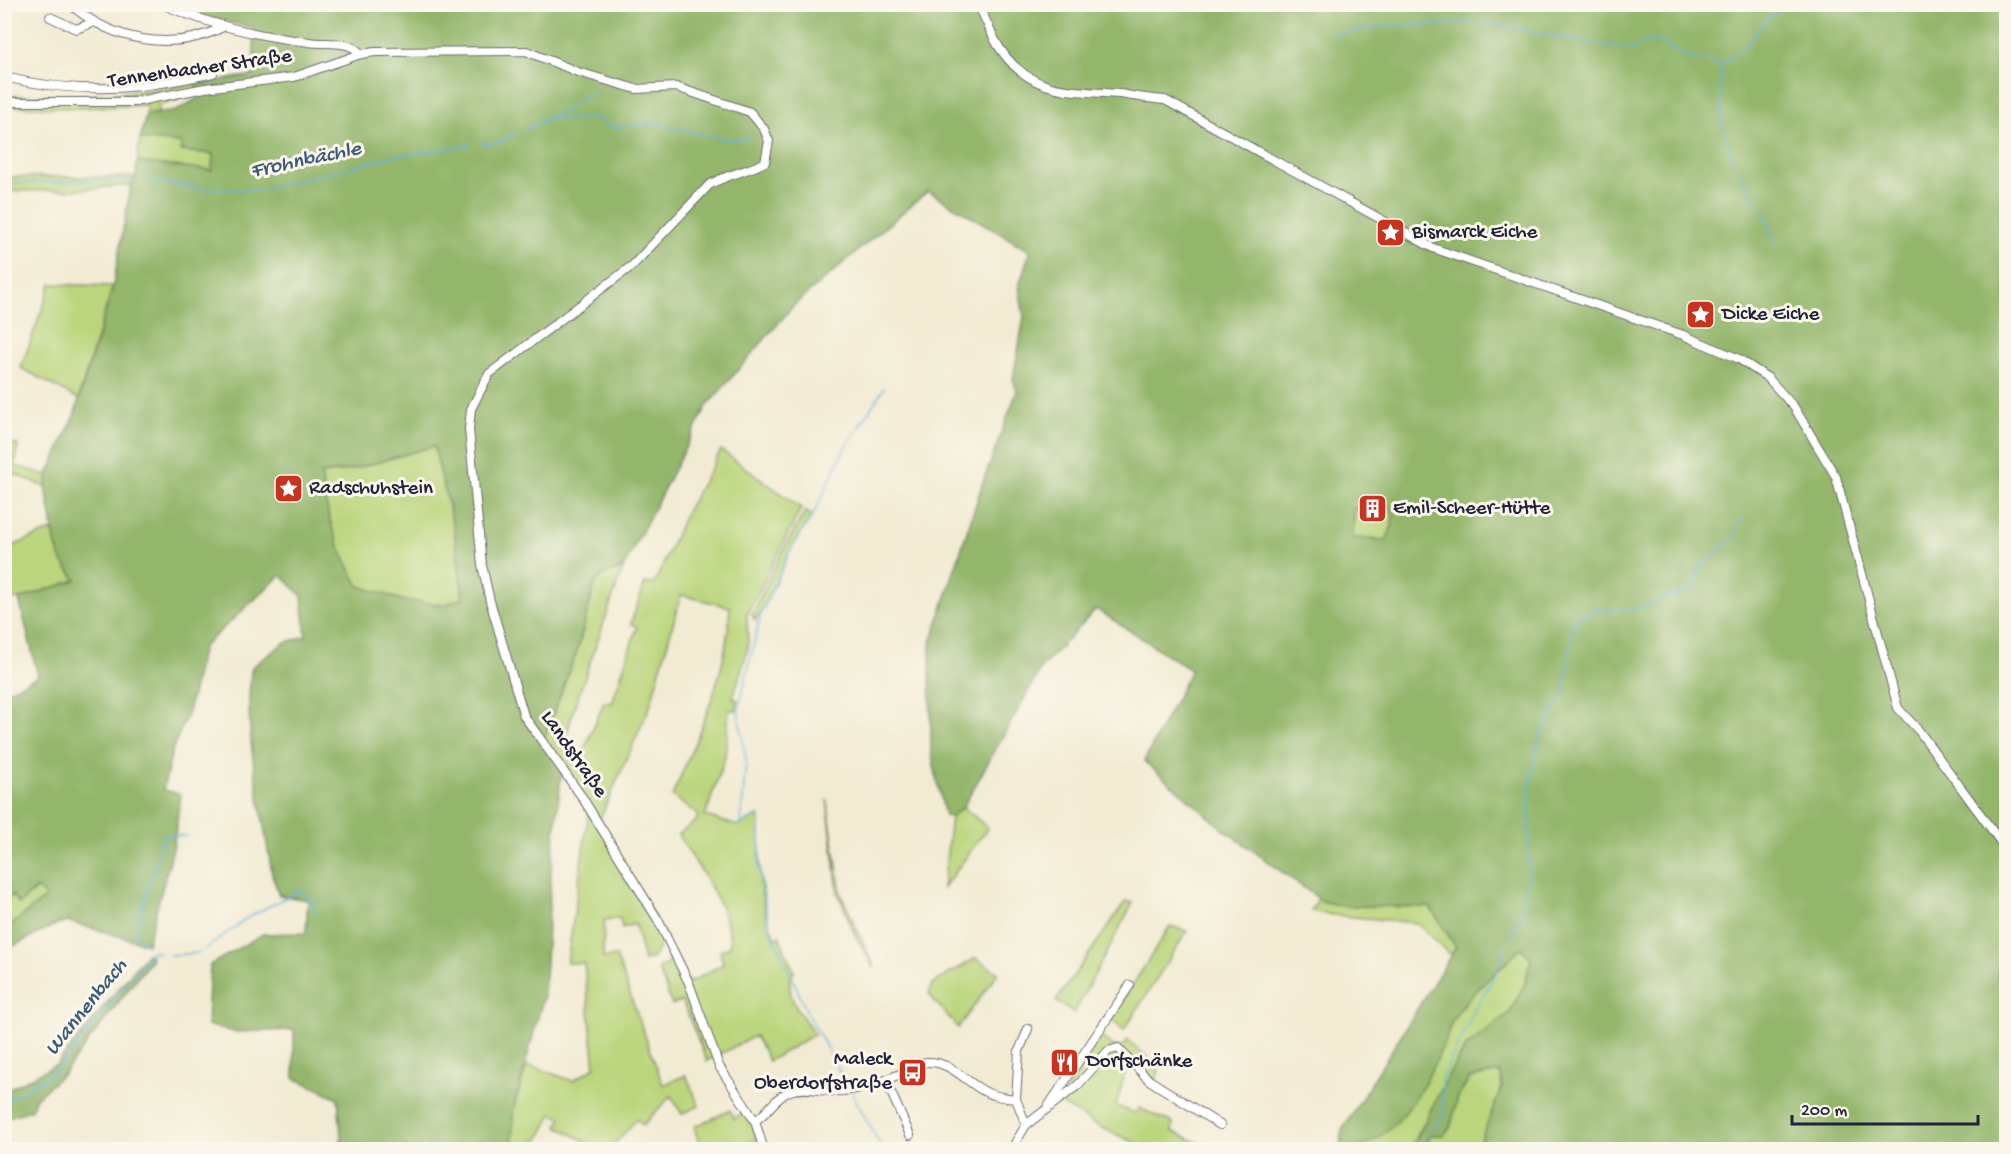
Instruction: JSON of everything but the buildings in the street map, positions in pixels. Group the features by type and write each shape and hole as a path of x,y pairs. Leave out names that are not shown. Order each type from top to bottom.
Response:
{"street":[{"path":"70,4 92,23 135,38 152,41 200,36 223,27"},
{"path":"162,4 223,27 272,38 322,44 348,44 361,54"},
{"path":"978,4 1001,51 1029,78 1050,88 1074,93 1119,94 1165,100 1433,248 1683,335 1739,359 1768,378 1794,407 1836,477 1898,708 1976,805 2007,849"},
{"path":"50,17 76,29 92,23"},
{"name":"Landstraße","path":"361,54 526,51 578,72 636,89 676,87 750,112 764,129 769,141 765,162 755,168 724,176 709,185 633,265 489,374 471,409 470,444 474,465 482,565 490,601 524,716 582,797 658,920 689,983 719,1066 755,1121 764,1149"},
{"name":"Tennenbacher Straße","path":"4,102 134,102 205,88 294,77 361,54"},
{"path":"4,77 29,83 96,90 135,89 213,73"},
{"path":"2007,971 2007,977"},
{"path":"1048,1109 1130,985"},
{"path":"1026,1125 1016,1099 1019,1051 1028,1029"},
{"path":"1011,1149 1026,1125 1078,1085 1107,1050 1118,1048 1149,1080 1220,1125"},
{"path":"755,1121 783,1094 794,1089 842,1091 886,1081 926,1062 933,1062 951,1069 986,1093 1016,1099"},
{"path":"886,1081 910,1135"}],"green space":[{"path":"158,5 2006,5 2006,1149 1477,1149 1502,1087 1500,1072 1470,1078 1458,1097 1450,1128 1443,1135 1431,1135 1423,1149 1411,1149 1450,1072 1466,1047 1510,1012 1525,983 1531,958 1521,948 1461,1008 1452,1021 1444,1044 1427,1078 1405,1113 1376,1139 1359,1146 1340,1149 1342,1130 1456,947 1430,907 1341,906 1322,901 1223,829 1144,761 1191,670 1096,609 1042,667 963,807 951,817 945,816 931,752 930,646 982,485 1017,391 1013,379 1024,317 1019,286 1030,251 928,191 794,305 707,406 623,568 603,575 595,583 578,648 543,741 562,767 551,872 544,995 513,1110 512,1149 342,1149 338,1098 294,1078 294,1030 234,1032 207,1025 210,965 263,934 306,933 308,900 279,895 272,874 255,770 249,716 252,667 284,643 306,636 302,596 281,575 203,647 188,712 172,751 163,790 181,794 173,849 147,944 70,922 59,923 7,949 5,930 46,897 37,888 19,904 12,895 5,901 5,692 38,676 19,599 76,580 62,561 56,546 46,487 48,475 74,416 113,286 131,185 136,177 137,162 212,170 213,154 181,151 181,143 140,139 146,115 176,111 198,98 196,84 254,75 254,28","holes":["434,446 454,528 463,598 444,605 402,600 359,586 344,558 334,532 326,505 321,474 350,470","1384,504 1391,507 1393,516 1386,540 1353,538 1354,509 1376,509"]},
{"path":"196,84 198,93 158,106 159,113 146,115 147,105 77,108 5,106 5,96 105,95"},
{"path":"140,139 181,143 181,151 213,154 212,171 137,162"},
{"path":"4,177 136,177 131,185 72,190 5,191"},
{"path":"51,284 113,286 78,399 21,368"},
{"path":"5,442 18,445 15,466 48,475 46,487 5,470"},
{"path":"434,446 454,528 463,598 444,605 402,600 359,586 344,558 334,532 326,505 321,474 350,470"},
{"path":"721,450 801,508 747,615 748,648 733,698 738,700 736,710 729,710 725,757 705,816 738,826 758,816 760,818 761,879 765,910 769,924 776,938 779,936 794,972 790,980 790,988 795,1005 815,1034 769,1061 755,1036 707,1061 682,1001 672,1005 658,968 667,965 669,958 675,954 689,983 723,964 720,951 730,947 729,933 719,904 678,835 697,820 697,814 672,796 710,704 723,658 730,607 681,595 650,706 598,823 667,938 653,958 644,961 635,924 622,928 620,918 604,920 603,958 616,956 663,1085 686,1075 699,1106 682,1114 671,1096 643,1125 637,1119 610,1149 587,1149 590,1144 557,1126 562,1118 552,1114 538,1141 533,1140 529,1149 512,1150 513,1110 527,1065 573,1081 595,1067 584,963 567,963 589,809 543,741 578,648 595,583 603,575 623,568 573,711 564,746 574,763 578,764 604,702 612,703 637,627 631,623 645,583 654,584 687,510"},
{"path":"1384,504 1391,507 1393,516 1386,540 1353,538 1354,508 1376,509"},
{"path":"805,511 812,516 793,545 761,613 755,620 752,615 780,556"},
{"path":"52,530 62,561 76,580 19,599 5,600 5,549"},
{"path":"827,799 841,894 875,969 856,937 838,893"},
{"path":"963,807 988,828 943,888 951,817"},
{"path":"38,888 46,897 5,930 5,901 12,895 19,904"},
{"path":"1318,899 1430,907 1457,947 1451,956 1417,923 1311,911"},
{"path":"1126,901 1133,903 1074,1013 1056,1001"},
{"path":"1170,926 1187,931 1124,1030 1111,1019"},
{"path":"1521,948 1531,958 1525,983 1510,1012 1466,1047 1450,1072 1411,1149 1345,1150 1363,1145 1393,1125 1416,1096 1461,1008"},
{"path":"147,954 151,956 151,960 64,1073 35,1099 31,1110 5,1118 5,1091 57,1064"},
{"path":"976,958 998,973 958,1028 929,994 932,984"},
{"path":"1099,1035 1113,1046 1122,1048 1128,1040 1159,1068 1156,1081 1145,1073 1133,1058 1127,1066 1116,1106 1136,1113 1139,1108 1173,1123 1172,1131 1213,1149 1149,1149 1098,1126 1061,1104 1071,1096 1067,1090"},
{"path":"1500,1072 1502,1087 1477,1149 1423,1150 1431,1135 1450,1128 1458,1097 1470,1078"},
{"path":"730,1110 734,1119 745,1111 758,1140 735,1149 701,1149 694,1127"}],"waterway":[{"path":"1483,22 1590,43 1634,49 1643,43 1657,41 1690,58 1722,64 1745,46 1769,17 1788,4"},
{"path":"1331,34 1379,27 1472,22"},
{"path":"1722,65 1720,89 1722,114 1726,138 1734,161"},
{"path":"547,118 562,112 597,88"},
{"name":"Frohnbächle","path":"526,129 545,119 595,118 613,128 648,123 731,140 749,138"},
{"name":"Frohnbächle","path":"483,144 497,143 516,133"},
{"name":"Frohnbächle","path":"148,181 207,189 261,190 394,156 470,145"},
{"path":"1739,172 1767,220 1777,245"},
{"name":"Frohnbächle","path":"4,183 137,180"},
{"path":"848,1087 807,1012 769,925 759,868 760,818 758,816 741,824 746,760 738,711 761,613 793,545 814,513 845,448 884,388"},
{"path":"1510,936 1521,917 1529,875 1529,790 1539,738 1564,692 1574,622 1597,608 1612,611 1641,608 1695,589 1699,567 1734,538 1742,517"},
{"name":"Wannenbach","path":"147,944 134,936 164,835 188,836"},
{"name":"Wannenbach","path":"206,949 247,918 300,890 312,902 315,914"},
{"path":"1419,1150 1443,1116 1442,1078 1477,1005 1494,978 1506,947"},
{"name":"Wannenbach","path":"4,1102 56,1071 152,951 159,953"},
{"name":"Wannenbach","path":"170,955 200,953"},
{"path":"852,1093 883,1150"}],"place":[{"name":"Bismarck Eiche","path":"1391,233"},
{"name":"Dicke Eiche","path":"1701,315"},
{"name":"Radschuhstein","path":"288,489"},
{"name":"Emil-Scheer-Hütte","path":"1372,509"},
{"name":"Dorfschänke","path":"1065,1062"},
{"name":"Maleck Oberdorfstraße","path":"913,1072"}]}
